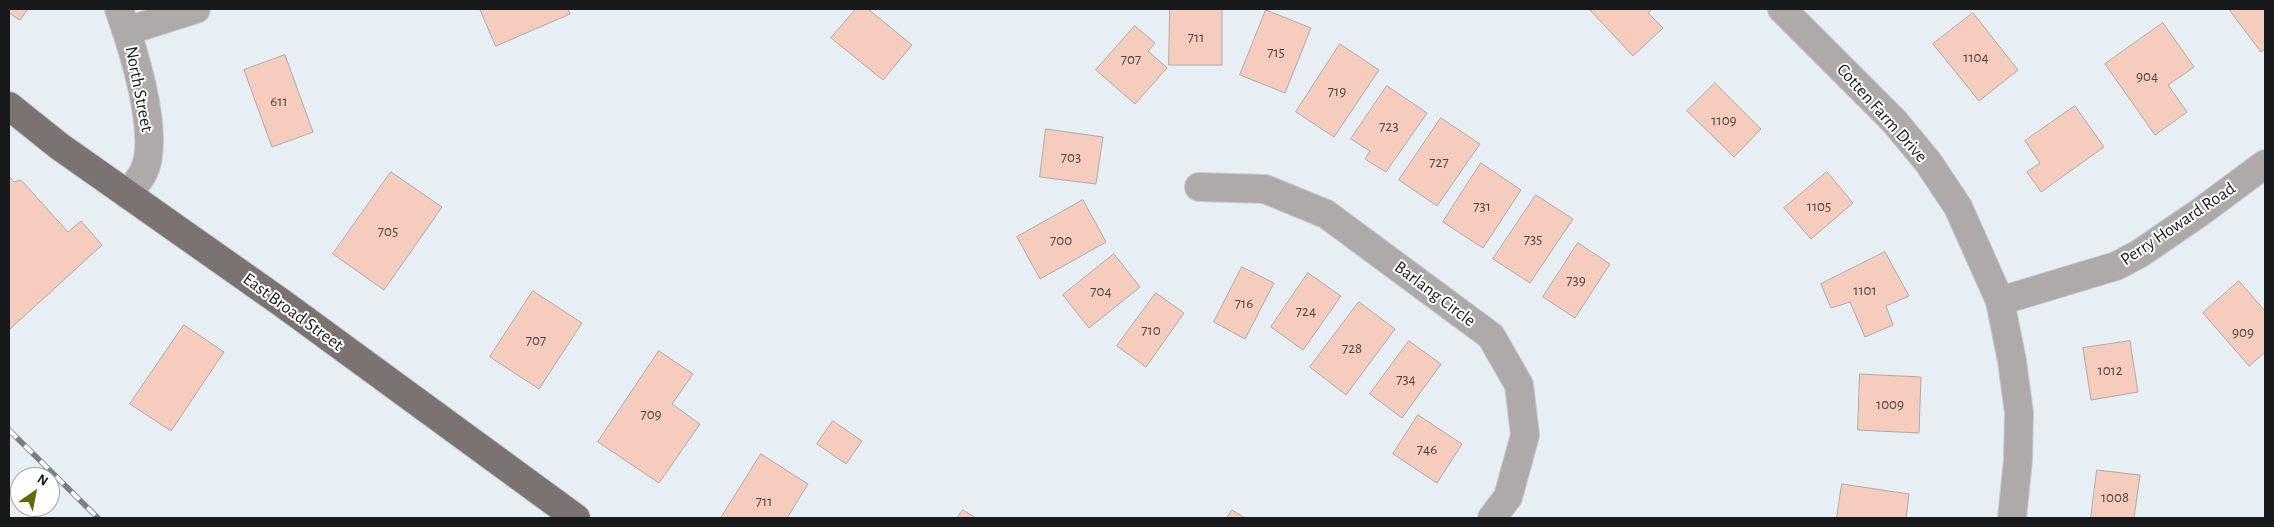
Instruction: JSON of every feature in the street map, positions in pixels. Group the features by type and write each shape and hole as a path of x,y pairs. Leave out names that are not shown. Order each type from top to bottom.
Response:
{"main road":[{"name":"East Broad Street","path":"9,106 576,518"}],"street":[{"path":"123,20 196,9"},
{"name":"Cotten Farm Drive","path":"1782,9 1894,121 1928,162 1958,206 2000,301 2012,361 2019,413 2018,460 2012,518"},
{"name":"North Street","path":"123,20 149,121 149,146 144,172 128,194"},
{"name":"Perry Howard Road","path":"2000,301 2116,266 2139,254 2199,213 2265,164"},
{"name":"Barlang Circle","path":"1198,187 1265,189 1326,214 1491,336 1519,385 1525,435 1508,497 1492,518"}],"building":[{"path":"9,9 28,9 20,20 9,13"},
{"path":"480,9 568,9 570,14 496,46"},
{"path":"856,9 868,9 912,45 883,80 831,38"},
{"path":"1170,9 1222,9 1222,65 1169,65"},
{"path":"1652,9 1648,13 1663,28 1633,56 1590,10"},
{"path":"2233,9 2265,9 2265,49 2261,52 2230,11"},
{"path":"1266,10 1311,28 1285,93 1240,75"},
{"path":"1973,13 2018,70 1979,101 1933,44"},
{"path":"2163,23 2194,67 2168,85 2187,112 2155,135 2105,64"},
{"path":"1135,26 1155,43 1148,51 1167,68 1135,104 1096,70"},
{"path":"1340,44 1379,70 1334,137 1296,112"},
{"path":"285,55 313,132 272,147 244,70"},
{"path":"1715,83 1761,129 1734,157 1687,111"},
{"path":"1387,86 1427,113 1386,172 1365,159 1370,151 1351,139"},
{"path":"2075,106 2104,147 2041,192 2027,172 2040,163 2025,141"},
{"path":"1441,118 1480,144 1437,206 1399,180"},
{"path":"1046,129 1103,137 1096,184 1040,177"},
{"path":"1481,163 1521,190 1483,248 1443,222"},
{"path":"391,172 442,207 384,290 333,254"},
{"path":"1827,172 1853,203 1811,239 1784,208"},
{"path":"9,176 14,182 21,180 68,232 81,221 102,245 9,330"},
{"path":"1536,195 1573,219 1530,283 1493,259"},
{"path":"1083,200 1106,242 1040,279 1017,237"},
{"path":"1578,243 1610,264 1575,318 1543,297"},
{"path":"1885,252 1909,296 1886,306 1893,325 1865,337 1850,302 1831,308 1821,284"},
{"path":"1114,254 1140,287 1089,328 1063,295"},
{"path":"1242,267 1274,283 1245,339 1214,322"},
{"path":"1308,273 1341,296 1303,350 1271,327"},
{"path":"2239,281 2265,311 2265,352 2249,366 2203,313"},
{"path":"533,291 582,323 539,389 490,357"},
{"path":"1156,293 1184,313 1146,367 1117,346"},
{"path":"1359,302 1395,329 1346,395 1310,367"},
{"path":"184,325 224,352 171,431 130,404"},
{"path":"1409,341 1441,364 1402,418 1370,394"},
{"path":"2130,341 2138,392 2091,400 2083,348"},
{"path":"659,351 693,374 672,404 700,424 659,483 598,442"},
{"path":"1860,374 1921,377 1919,433 1858,430"},
{"path":"1418,415 1462,444 1437,483 1393,454"},
{"path":"833,421 862,441 846,464 817,444"},
{"path":"761,454 808,484 787,518 721,518"},
{"path":"2097,470 2140,475 2134,518 2091,518"},
{"path":"1842,484 1909,494 1906,518 1837,518"},
{"path":"963,510 976,518 957,518"},
{"path":"1232,510 1245,518 1227,518"}],"railway":[{"path":"9,430 98,518"}]}
